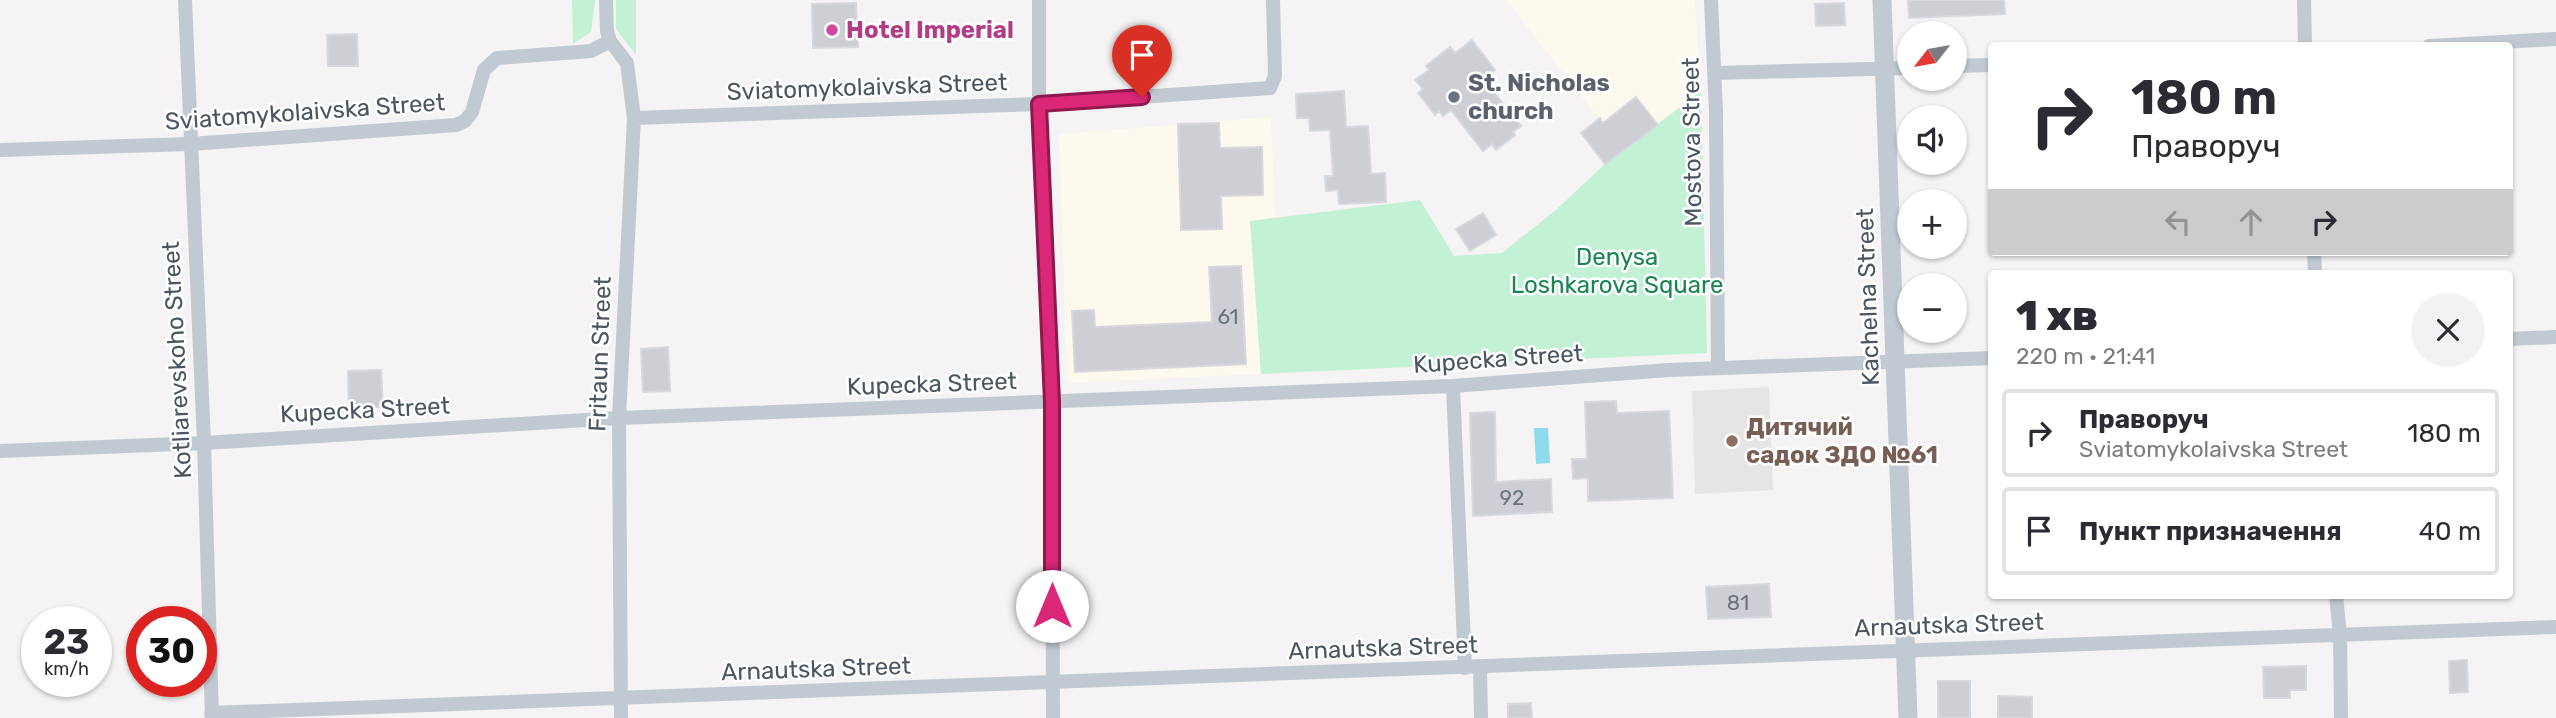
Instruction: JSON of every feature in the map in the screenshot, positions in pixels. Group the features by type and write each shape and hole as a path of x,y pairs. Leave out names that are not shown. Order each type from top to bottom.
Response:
{"street":[{"name":"Kotliarevskoho Street","path":"185,0 204,443 212,716"},
{"name":"Fritaun Street","path":"606,0 610,41 627,63 634,118 620,418 621,718"},
{"path":"1039,0 1039,104 1052,402 1053,718"},
{"name":"Sviatomykolaivska Street","path":"634,118 1039,104 1269,88 1275,76 1273,0"},
{"name":"Mostova Street","path":"1711,0 1715,73 1718,367"},
{"name":"Kachelna Street","path":"1882,0 1908,718"},
{"path":"2304,0 2305,42"},
{"path":"2502,42 2556,39"},
{"name":"Sviatomykolaivska Street","path":"0,150 190,144 456,125 465,121 472,112 484,70 497,58 591,51 610,41"},
{"path":"1967,66 1988,65"},
{"path":"1715,73 1897,68"},
{"path":"2513,339 2556,337"},
{"name":"Kupecka Street","path":"0,451 204,443 620,418 1453,386 1718,367 1988,359"},
{"path":"1453,386 1473,667 1481,718"},
{"path":"2336,599 2340,635 2341,718"},
{"name":"Arnautska Street","path":"212,716 1907,649 2556,627"}],"shaded area":[{"path":"1506,0 1695,0 1701,91 1624,150"},
{"path":"1271,117 1275,218 1250,221 1261,374 1067,383 1059,134"},
{"name":"Дитячий садок ЗДО №61","path":"1769,387 1773,490 1695,494 1692,391"}],"green space":[{"path":"572,0 595,0 591,32 573,44"},
{"path":"616,0 636,0 636,55 616,29"},
{"name":"Denysa Loshkarova Square","path":"1701,91 1707,353 1261,374 1250,221 1420,200 1454,256 1502,253 1557,209 1605,164"}],"water":[{"path":"1534,428 1548,428 1550,463 1536,464"}],"building":[{"path":"1908,0 2004,0 2005,14 1909,18"},
{"path":"856,3 858,47 813,48 812,4"},
{"path":"1844,3 1845,25 1816,26 1815,4"},
{"path":"357,34 358,66 328,66 327,35"},
{"name":"St. Nicholas church","path":"1472,40 1495,70 1490,73 1496,79 1488,85 1521,126 1513,132 1515,135 1496,150 1492,144 1483,151 1451,110 1443,116 1439,111 1435,115 1418,93 1423,89 1415,80 1429,70 1426,66 1450,47 1455,53"},
{"path":"1344,91 1346,127 1368,126 1371,174 1385,173 1386,202 1339,204 1338,190 1326,191 1325,176 1333,176 1330,130 1310,131 1309,118 1297,118 1296,94"},
{"path":"1636,97 1658,125 1605,164 1581,133 1600,118 1603,123"},
{"path":"1219,123 1220,148 1262,147 1263,195 1221,196 1222,229 1181,230 1178,124"},
{"path":"1483,213 1496,235 1470,251 1456,229"},
{"path":"1241,266 1246,364 1075,372 1072,311 1094,310 1095,327 1212,322 1209,267"},
{"path":"668,347 670,391 643,392 641,349"},
{"path":"381,370 383,407 349,408 348,371"},
{"path":"1616,401 1617,413 1669,411 1673,498 1588,501 1588,478 1573,479 1572,459 1587,459 1585,402"},
{"path":"1495,412 1496,482 1551,479 1552,512 1473,516 1470,413"},
{"path":"1769,584 1771,617 1708,619 1706,587"},
{"path":"2467,660 2468,692 2450,693 2449,661"},
{"path":"2306,666 2306,690 2290,690 2290,698 2264,698 2263,667"},
{"path":"1938,681 1970,681 1970,718 1938,718"},
{"path":"1998,696 2032,697 2032,718 1998,718"},
{"path":"1531,703 1532,718 1508,718 1508,704"}],"place":[{"name":"Hotel Imperial","path":"832,30"},
{"name":"St. Nicholas church","path":"1454,97"},
{"name":"Дитячий садок ЗДО №61","path":"1732,441"}],"route":[{"path":"1052,606 1052,402 1039,104 1142,97"}]}
